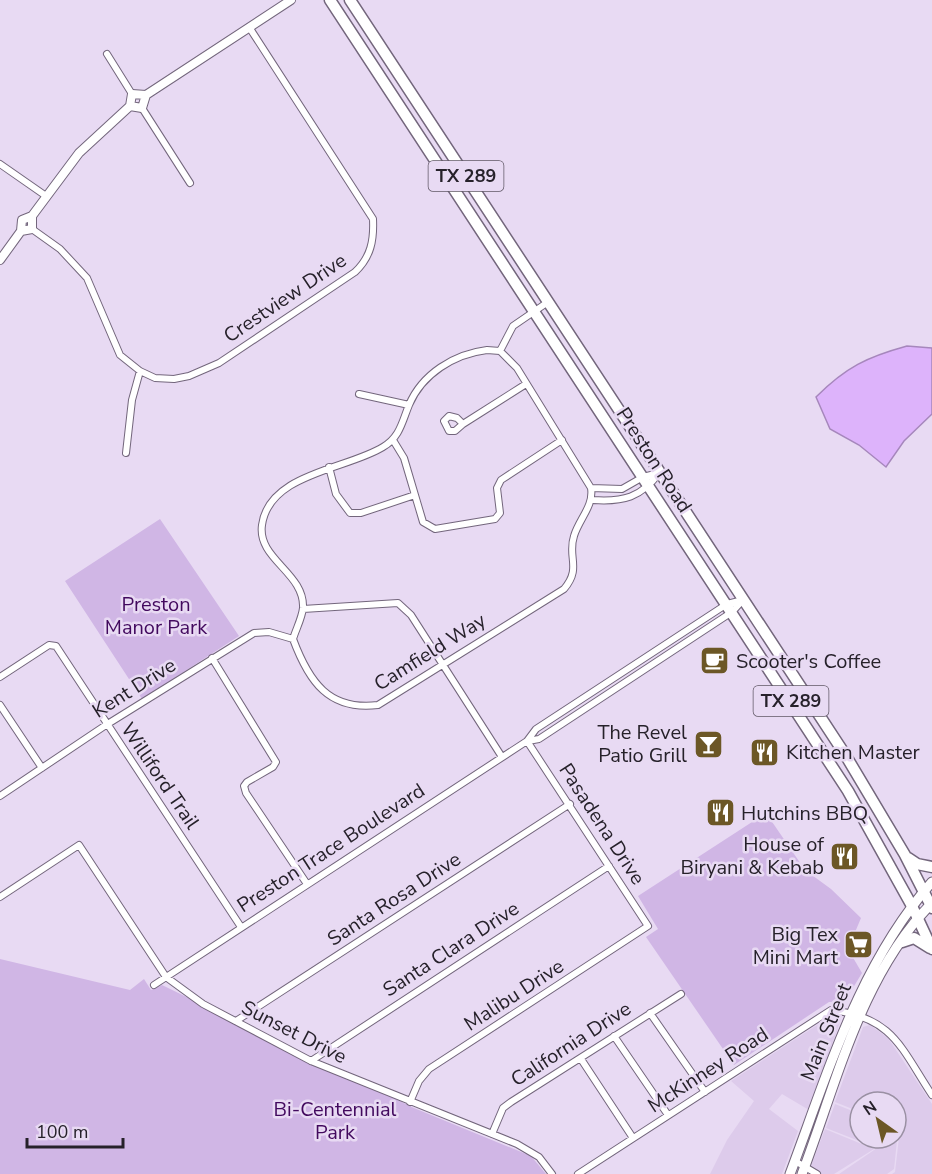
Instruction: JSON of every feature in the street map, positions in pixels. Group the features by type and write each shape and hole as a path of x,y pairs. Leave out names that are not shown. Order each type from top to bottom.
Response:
{"main road":[{"name":"Preston Road","path":"330,0 848,791 918,917 932,949"},
{"name":"Preston Road","path":"350,0 821,717 905,855 931,905"},
{"path":"807,727 821,717"},
{"path":"905,855 917,864 932,867"},
{"name":"Main Street","path":"804,1170 855,1014 860,991 912,906 932,882"},
{"name":"Main Street","path":"790,1174 855,1014 918,917 931,905"},
{"path":"902,942 914,938 932,949"}],"street":[{"path":"132,94 146,95 291,0"},
{"name":"Crestview Drive","path":"32,229 60,249 87,278 120,355 140,371 155,378 174,380 219,363 362,265 373,242 374,219 249,27"},
{"path":"0,260 21,231 22,220 32,216 79,153 130,106 132,94 107,54"},
{"path":"142,108 146,95"},
{"path":"130,106 142,108 190,183"},
{"path":"0,164 46,196"},
{"path":"21,231 32,229 32,216"},
{"path":"500,351 513,326 548,302"},
{"path":"293,639 303,609 295,579 269,551 262,534 262,521 269,505 280,493 329,467 379,449 393,440 400,431 418,387 426,378 450,361 477,351 500,351 517,368 562,440 591,488 592,500 622,501 660,472"},
{"path":"126,453 132,399 140,371"},
{"path":"463,424 526,384"},
{"path":"359,394 409,405"},
{"path":"393,440 404,458 423,522 431,529 454,528 495,519 500,513 497,488 501,480 562,440"},
{"path":"329,467 336,494 350,513 361,513 415,495"},
{"path":"591,488 622,489 646,482 660,472"},
{"name":"Camfield Way","path":"293,639 305,666 321,688 336,701 350,706 378,705 564,589 574,573 573,539 592,500"},
{"name":"Preston Trace Boulevard","path":"154,985 527,741 536,729 743,600"},
{"path":"303,609 398,603 411,615 502,757"},
{"name":"Preston Trace Boulevard","path":"527,741 539,739 647,668 730,608"},
{"name":"Kent Drive","path":"0,796 105,724 254,633 269,632 293,639"},
{"name":"Williford Trail","path":"0,677 52,644 241,927"},
{"path":"212,658 276,762 273,767 247,782 244,786 246,793 307,884"},
{"path":"642,661 647,668"},
{"path":"0,705 42,768"},
{"name":"Pasadena Drive","path":"527,741 648,926"},
{"name":"Santa Rosa Drive","path":"236,1021 570,804"},
{"name":"Sunset Drive","path":"0,897 79,845 166,977 203,1004 311,1061 529,1150 552,1174"},
{"name":"Santa Clara Drive","path":"311,1061 609,866"},
{"name":"Malibu Drive","path":"410,1102 419,1081 429,1070 648,926"},
{"name":"California Drive","path":"492,1134 503,1108 511,1102 681,994"},
{"name":"McKinney Road","path":"578,1174 831,1010 855,1014"},
{"path":"650,1013 705,1092"},
{"path":"855,1014 889,1031 932,1095"},
{"path":"615,1036 668,1115"},
{"path":"581,1059 633,1138"},
{"path":"795,1161 804,1170 817,1174"}],"shaded area":[{"path":"907,346 932,348 932,414 904,441 886,467 859,445 830,429 816,397 837,378 858,364 880,354"},
{"path":"831,1016 841,1019 809,1110 782,1094 769,1109 798,1131 782,1174 710,1174 727,1140 754,1101 731,1081"},
{"path":"870,1025 888,1038 932,1104 932,1174 892,1174 895,1172 898,1150 908,1150 908,1090 848,1090 848,1107 835,1102 863,1027"},
{"path":"835,1104 848,1109 848,1137 826,1128"},
{"path":"825,1129 848,1138 848,1150 872,1150 834,1174 808,1174"},
{"path":"874,1150 896,1150 894,1169 887,1174 839,1174"}],"green space":[{"name":"Preston Manor Park","path":"160,519 239,636 142,699 65,581"},
{"path":"766,813 805,870 831,889 861,918 848,949 862,973 845,1001 829,1002 734,1065 646,937 658,929 638,896"},
{"name":"Bi-Centennial Park","path":"0,959 130,990 144,979 151,990 162,985 414,1108 531,1156 546,1174 0,1174"}],"place":[{"name":"Scooter's Coffee","path":"715,661"},
{"name":"The Revel Patio Grill","path":"708,744"},
{"name":"Kitchen Master","path":"765,752"},
{"name":"Hutchins BBQ","path":"720,813"},
{"name":"House of Biryani & Kebab","path":"845,856"},
{"name":"Big Tex Mini Mart","path":"859,945"}]}
